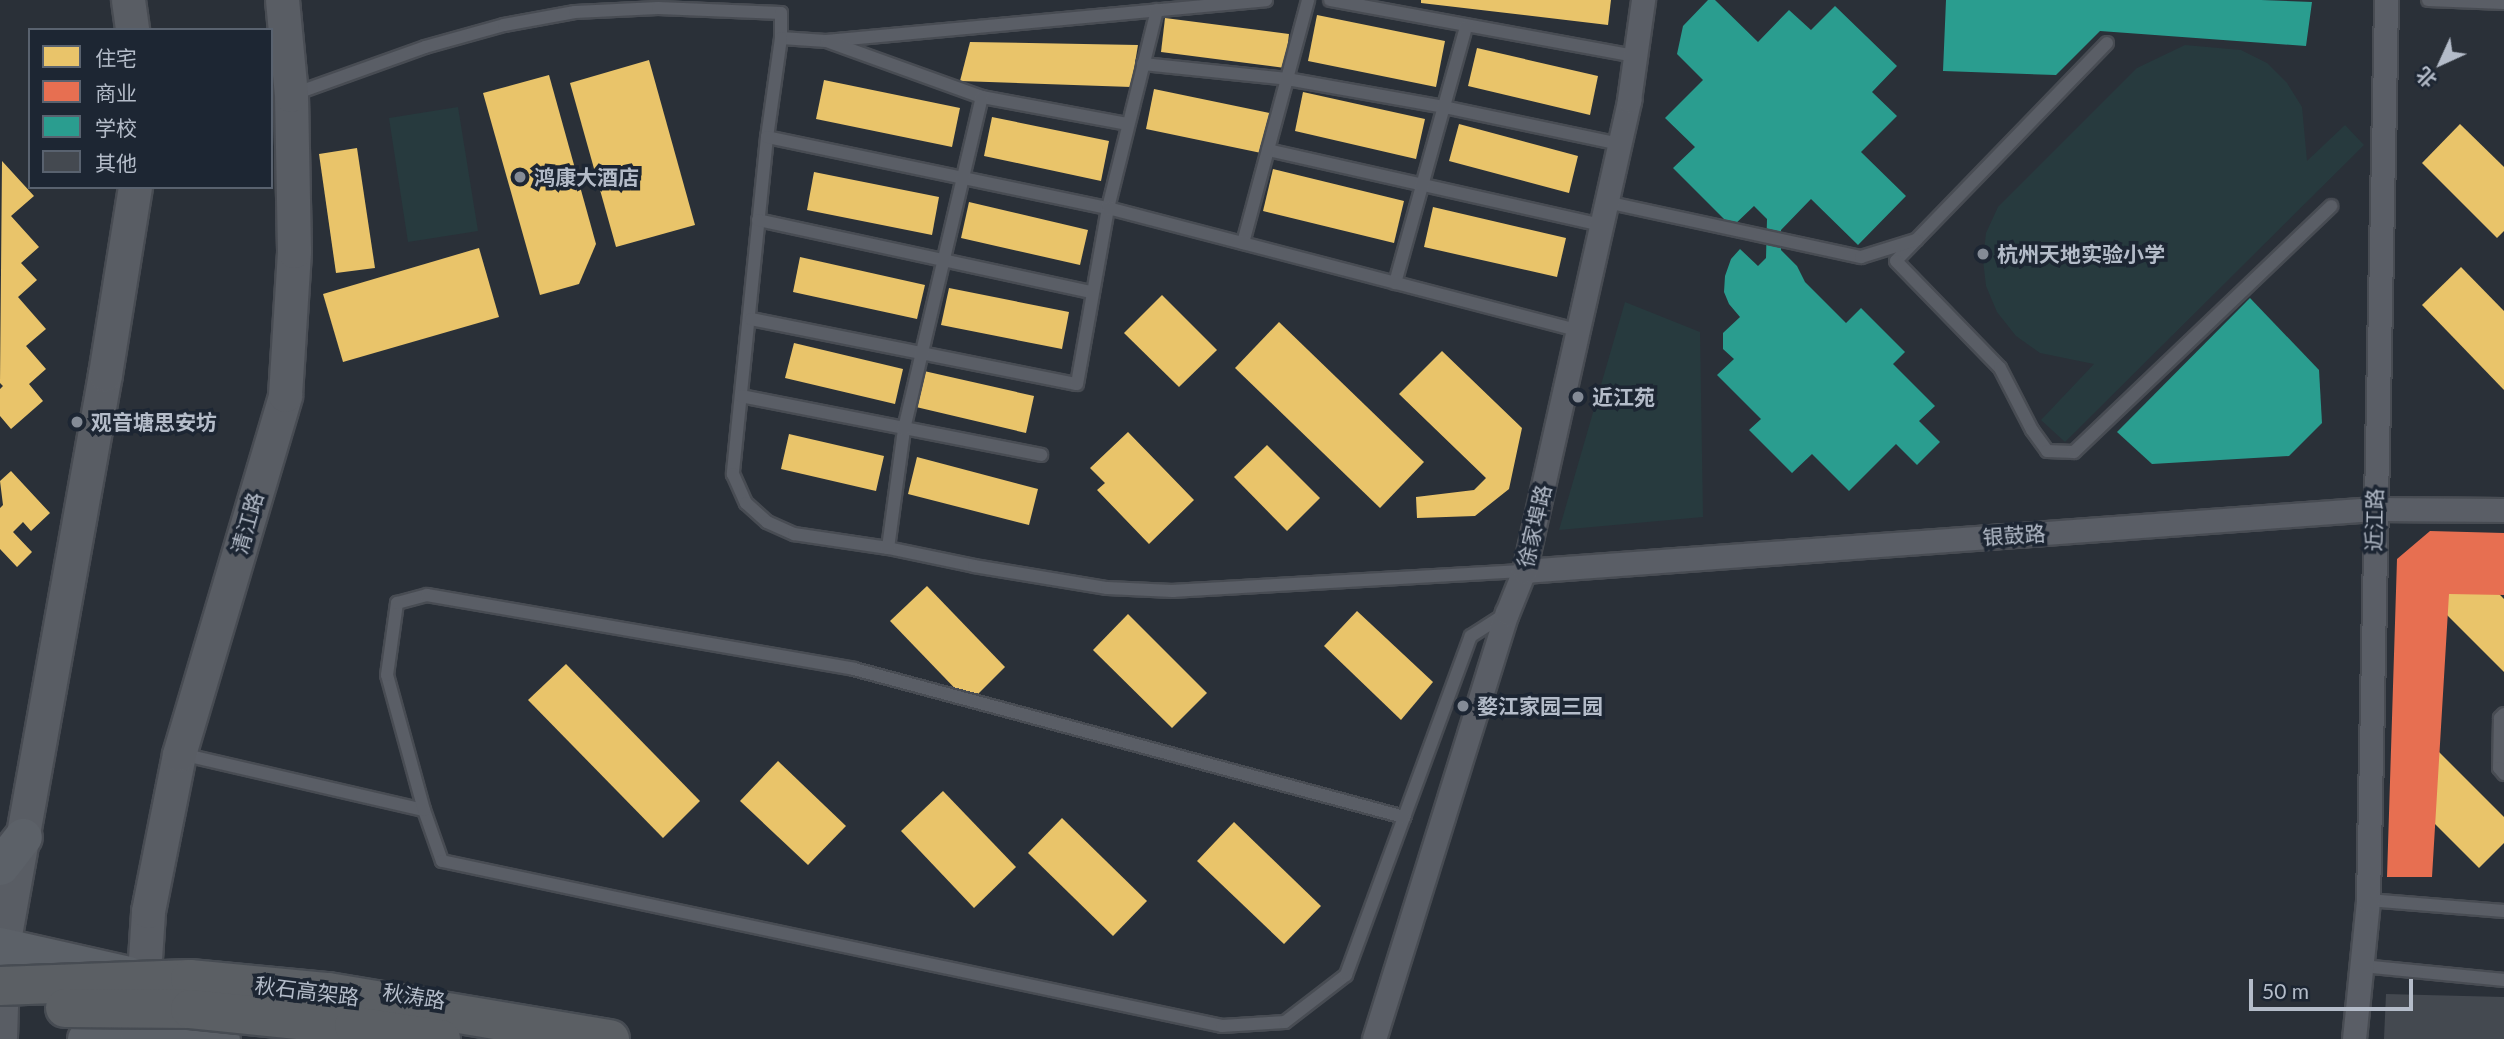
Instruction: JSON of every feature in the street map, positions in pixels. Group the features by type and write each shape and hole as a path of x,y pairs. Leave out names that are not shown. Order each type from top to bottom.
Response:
{"highway":[{"name":"秋石高架路","path":"0,986 190,979 328,992 610,1039"},
{"name":"秋石高架路","path":"0,1011 190,1009 354,1026 441,1039"}],"main road":[{"path":"128,0 132,28"},
{"name":"清江路","path":"139,1037 148,911 178,754 285,395 294,251 290,95 282,0"},
{"path":"0,1038 1,946 23,837 105,374 135,189"},
{"path":"0,866 23,837"},
{"name":"秋涛路","path":"1,946 145,978 273,978 387,992 495,1009 617,1039"},
{"path":"86,1039 221,1039"}],"street":[{"name":"徐家埠路","path":"1374,1039 1507,613 1524,571 1619,144 1643,0"},
{"name":"近江路","path":"2354,1039 2368,900 2386,0"},
{"name":"银鼓路","path":"1524,571 2374,509 2504,510"}],"lane":[{"path":"781,38 826,41 1266,0"},
{"path":"1243,243 1308,0"},
{"path":"1330,0 1635,56"},
{"path":"2428,0 2504,3"},
{"path":"290,95 425,47 504,24 575,12 658,8 781,13 781,38 767,136 751,319 733,474 746,503 767,522 794,534 888,548 974,566 1107,588 1173,591 1524,571"},
{"path":"751,319 1077,384 1091,292 1108,208 1157,10"},
{"path":"1395,283 1466,27"},
{"path":"826,41 982,97 1128,124"},
{"path":"2107,43 1896,261 2000,368 2032,430 2048,452 2074,452 2331,206"},
{"path":"1143,64 1287,79 1444,107 1619,144"},
{"path":"888,548 904,429 920,352 982,97"},
{"path":"767,136 1108,208 1577,330"},
{"path":"1268,150 1601,225"},
{"path":"1606,202 1861,257 1916,240"},
{"path":"758,220 1091,292"},
{"path":"741,396 1041,456"},
{"path":"1404,817 854,669 427,594 397,603 387,675 424,810 442,861 1222,1026 1284,1021 1346,975 1471,636 1507,613"},
{"path":"2504,714 2500,718 2499,768 2504,774"},
{"path":"178,754 424,810"},
{"path":"2368,900 2504,911"},
{"path":"2362,967 2504,981"}],"green space":[{"path":"2185,45 2241,50 2267,63 2287,83 2302,107 2307,161 2345,125 2364,145 2065,442 2041,420 2094,364 2040,353 2016,336 1997,312 1986,286 1983,260 1986,233 1998,207 2137,68"},
{"path":"458,107 478,231 408,242 389,118"},
{"path":"1625,302 1700,332 1703,517 1559,530"}],"building: 住宅":[{"path":"1421,0 1611,0 1608,25 1421,3"},
{"path":"1317,15 1445,41 1436,87 1308,61"},
{"path":"1165,18 1289,34 1285,68 1161,52"},
{"path":"970,42 1138,45 1131,87 960,81"},
{"path":"1477,48 1598,76 1590,115 1468,86"},
{"path":"649,60 695,225 616,247 570,83"},
{"path":"549,75 596,244 579,284 540,295 483,93"},
{"path":"824,80 960,108 952,147 816,119"},
{"path":"1154,89 1274,114 1266,154 1146,129"},
{"path":"1303,92 1425,119 1416,159 1295,131"},
{"path":"992,117 1109,141 1101,181 984,156"},
{"path":"1459,124 1578,156 1569,193 1449,161"},
{"path":"2460,124 2504,167 2504,231 2497,238 2422,163"},
{"path":"357,148 375,268 336,273 319,154"},
{"path":"2,161 34,196 11,216 39,247 21,263 37,280 18,297 46,329 26,346 46,369 29,384 43,401 11,429 0,416 0,389 3,386 0,383"},
{"path":"1273,169 1404,201 1394,243 1263,211"},
{"path":"814,172 939,197 932,235 807,210"},
{"path":"969,202 1088,230 1080,265 961,238"},
{"path":"1433,207 1566,238 1557,277 1424,247"},
{"path":"479,248 499,317 343,362 323,294"},
{"path":"800,257 925,285 917,319 793,292"},
{"path":"2461,267 2504,311 2504,390 2422,305"},
{"path":"949,288 1069,312 1062,349 941,325"},
{"path":"1162,295 1217,350 1179,387 1124,333"},
{"path":"1279,322 1424,462 1380,508 1235,368"},
{"path":"794,343 903,369 895,404 785,378"},
{"path":"1442,351 1522,428 1509,489 1475,516 1417,518 1416,497 1474,490 1486,478 1399,394"},
{"path":"924,371 1034,396 1026,433 916,407"},
{"path":"1128,432 1194,500 1149,544 1097,490 1105,483 1090,468"},
{"path":"789,434 884,456 876,491 781,469"},
{"path":"1267,445 1320,498 1287,531 1234,477"},
{"path":"917,457 1038,489 1029,525 908,494"},
{"path":"11,471 50,513 31,531 23,522 13,532 32,552 17,567 0,549 0,508 3,505 0,481"},
{"path":"2451,545 2504,599 2504,672 2414,582"},
{"path":"927,586 1005,667 969,703 890,621"},
{"path":"1357,611 1433,682 1401,720 1324,646"},
{"path":"1128,614 1207,693 1172,728 1093,650"},
{"path":"566,664 700,801 663,838 528,700"},
{"path":"2436,749 2504,817 2504,843 2479,868 2398,787"},
{"path":"778,761 846,826 808,865 740,801"},
{"path":"943,791 1016,867 974,908 901,831"},
{"path":"1062,818 1147,901 1113,936 1028,853"},
{"path":"1234,822 1321,906 1284,944 1197,861"}],"building: 商业":[{"path":"2430,531 2504,533 2504,595 2449,594 2432,877 2387,877 2397,559"}],"building: 学校":[{"path":"1708,0 1715,0 1758,42 1789,10 1811,30 1835,6 1897,66 1872,92 1897,116 1861,152 1906,196 1858,245 1811,199 1781,230 1781,250 1797,266 1805,282 1846,323 1861,308 1905,352 1893,364 1935,406 1919,421 1940,442 1917,465 1896,444 1849,491 1812,454 1792,473 1749,430 1761,419 1717,375 1734,359 1723,349 1723,333 1740,317 1729,304 1724,292 1725,276 1731,259 1740,249 1758,266 1766,258 1767,219 1754,206 1732,227 1673,168 1695,147 1665,118 1703,80 1677,54 1683,26"},
{"path":"1946,0 2312,2 2306,46 2100,31 2056,75 1943,71"},
{"path":"2250,298 2319,370 2322,423 2289,456 2152,464 2117,432"}],"building: 其他":[{"path":"2386,994 2504,997 2504,1039 2384,1039"}],"place":[{"name":"鸿康大酒店","path":"520,177"},
{"name":"杭州天地实验小学","path":"1983,254"},
{"name":"近江苑","path":"1578,397"},
{"name":"观音塘思安坊","path":"77,422"},
{"name":"婺江家园三园","path":"1463,706"}]}
